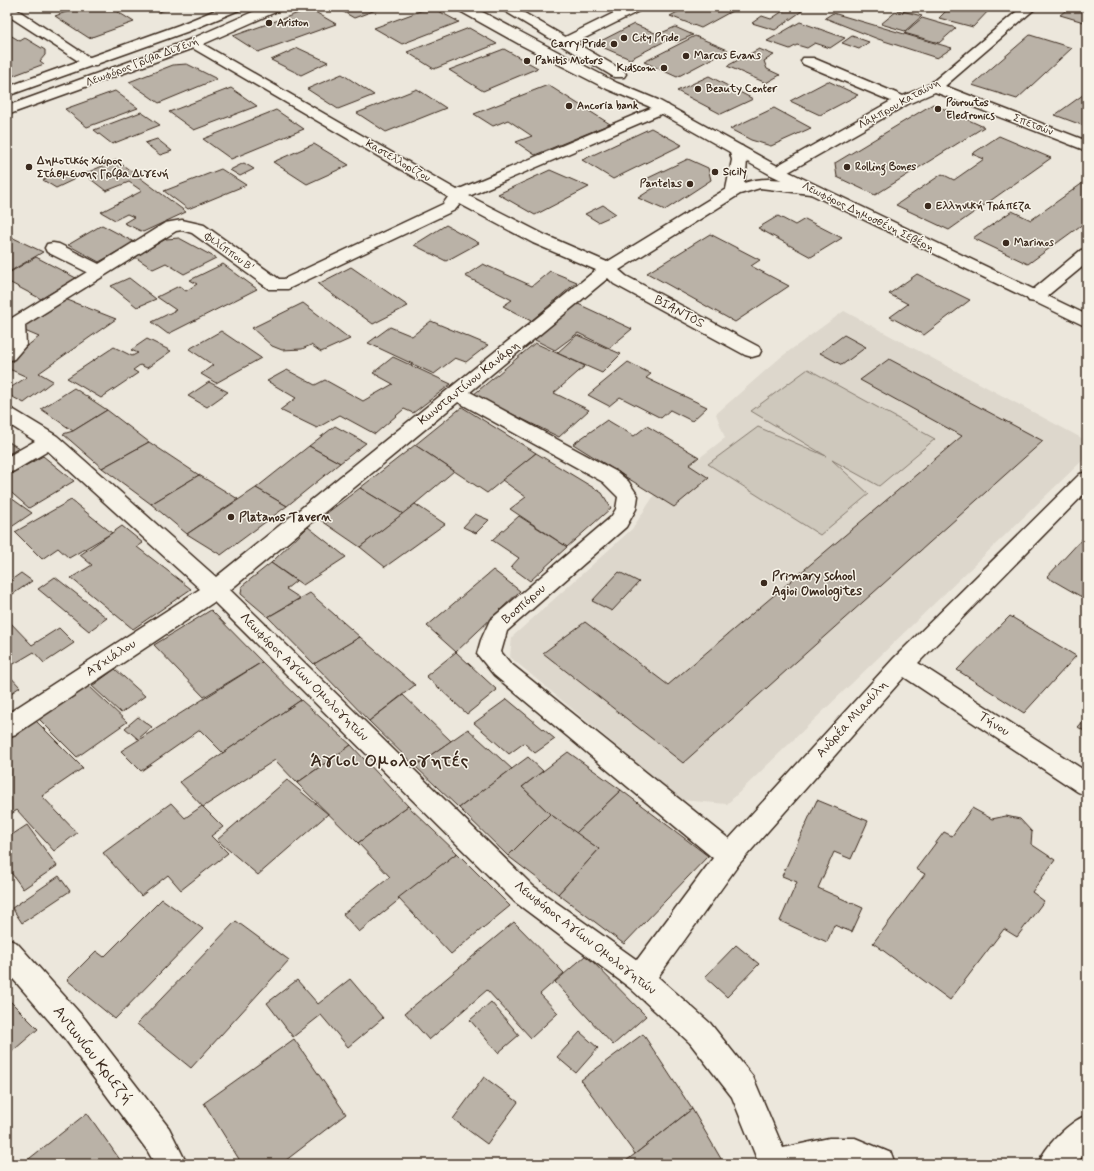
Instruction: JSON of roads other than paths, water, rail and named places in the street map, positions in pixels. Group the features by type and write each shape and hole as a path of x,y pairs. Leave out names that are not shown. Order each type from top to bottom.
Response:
{"street":[{"name":"Λεωφόρος Γρίβα Διγενή","path":"7,92 91,63 184,28 234,7"},
{"name":"Λεωφόρος Γρίβα Διγενή","path":"7,111 194,43 275,7"},
{"name":"Λεωφόρος Δημοσθένη Σεβέρη","path":"463,7 526,42 612,86 658,106 810,189 1087,322"},
{"name":"Λεωφόρος Δημοσθένη Σεβέρη","path":"505,7 631,81 658,106"},
{"path":"566,42 636,7"},
{"name":"Λάμπρου Κατσώνη","path":"777,172 903,101 935,87 1027,8"},
{"path":"7,9 91,63"},
{"name":"Καστελλορίζου","path":"194,43 457,196 539,239 608,269"},
{"path":"808,61 903,101"},
{"name":"Σπετσών","path":"935,87 1087,146"},
{"name":"Φιλίππου Β'","path":"7,355 17,345 17,338 14,333 14,328 18,322 170,227 182,225 198,228 275,285 288,284 449,207 457,196 658,106"},
{"path":"734,192 740,160 738,149"},
{"name":"Κωνσταντίνου Κανάρη","path":"215,590 608,269 734,192 759,183 810,189"},
{"path":"53,248 99,271"},
{"path":"1035,297 1087,254"},
{"name":"BIANTOS","path":"608,269 620,280 752,351"},
{"name":"Βοσπόρου","path":"457,393 610,477 621,486 628,496 626,508 619,522 498,626 492,640 489,654 502,669 730,856"},
{"name":"Λεωφόρος Αγίων Ομολογητών","path":"7,414 50,441 215,590 524,894 640,979 700,1033 742,1087 774,1164"},
{"path":"7,466 50,441"},
{"name":"Ανδρέα Μιαούλη","path":"640,979 730,856 902,664 1087,479"},
{"name":"Αγχιάλου","path":"7,727 215,590"},
{"name":"Τήνου","path":"902,664 1087,785"},
{"name":"Αντωνίου Κριεζή","path":"7,952 75,1029 158,1139 172,1164"},
{"path":"1052,1164 1087,1130"},
{"path":"780,1164 829,1153 855,1153 880,1164"}],"place":[{"name":"Ariston","path":"269,23"},
{"name":"City Pride","path":"624,38"},
{"name":"Carry Pride","path":"614,44"},
{"name":"Marcus Evans","path":"686,56"},
{"name":"Pahitis Motors","path":"527,61"},
{"name":"Kidscom","path":"664,68"},
{"name":"Beauty Center","path":"698,89"},
{"name":"Ancoria bank","path":"569,106"},
{"name":"Pouroutos Electronics","path":"938,109"},
{"name":"Δημοτικός Χώρος Στάθμευσης Γρίβα Διγενή","path":"29,167"},
{"name":"Rolling Bones","path":"847,167"},
{"name":"Sicily","path":"715,172"},
{"name":"Pantelas","path":"690,184"},
{"name":"Ελληνική Τράπεζα","path":"928,206"},
{"name":"Marinos","path":"1006,243"},
{"name":"Platanos Tavern","path":"231,517"},
{"name":"Primary school Agioi Omologites","path":"764,583"}],"district":[{"name":"Άγιοι Ομολογητές","path":"390,761"}]}
